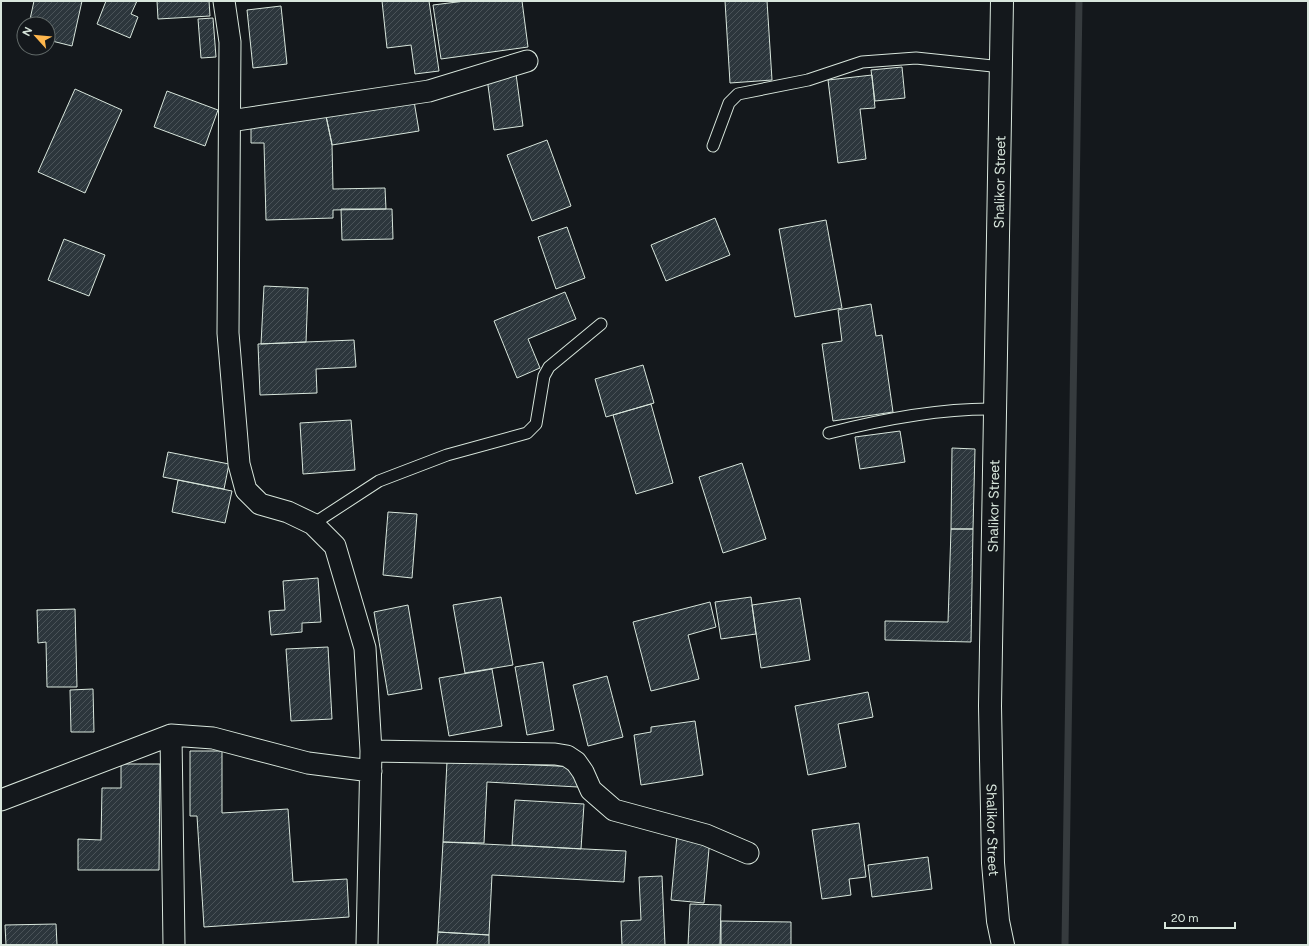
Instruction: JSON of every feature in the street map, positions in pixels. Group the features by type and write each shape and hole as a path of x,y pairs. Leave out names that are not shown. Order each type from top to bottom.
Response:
{"street":[{"path":"224,1 230,42 228,333 239,464 246,490 260,504 288,512 313,524 335,546 365,648 371,761 367,945"},
{"name":"Shаlikor Street","path":"1002,1 990,784 996,896 1003,945"},
{"path":"230,121 429,91 527,61"},
{"path":"171,735 174,945"},
{"path":"1,800 171,735 213,738 308,763 555,754 566,756 576,762 583,772 591,790 614,810 706,835 748,853"}],"lane":[{"path":"713,146 729,103 738,94 808,80 862,62 916,58 1002,67"},
{"path":"313,524 379,480 447,455 527,433 536,424 544,376 549,367 601,324"},
{"path":"829,433 901,418 979,409 996,409"}],"building":[{"path":"34,1 82,1 72,46 56,42 56,16 31,16"},
{"path":"106,1 137,1 131,14 138,17 130,38 97,24"},
{"path":"157,1 209,1 210,16 158,19"},
{"path":"382,1 429,1 439,71 415,74 411,45 387,48"},
{"path":"465,1 522,1 528,47 441,59 433,5"},
{"path":"725,1 767,1 772,80 730,83"},
{"path":"281,6 287,64 253,68 247,10"},
{"path":"213,18 216,57 201,58 198,19"},
{"path":"902,67 905,98 875,101 871,70"},
{"path":"516,74 523,126 494,130 487,78"},
{"path":"872,75 875,108 860,109 866,159 838,163 828,80"},
{"path":"75,89 122,110 85,193 38,172"},
{"path":"167,91 218,110 205,146 154,127"},
{"path":"414,101 419,131 332,145 326,116"},
{"path":"326,116 332,144 333,189 385,188 386,209 333,210 333,218 266,220 264,143 251,143 251,125"},
{"path":"547,140 571,206 532,221 507,155"},
{"path":"341,209 392,209 393,239 342,240"},
{"path":"715,218 730,255 666,281 651,245"},
{"path":"826,220 842,308 795,317 779,229"},
{"path":"567,227 585,278 556,289 538,237"},
{"path":"64,239 105,255 89,296 48,280"},
{"path":"264,286 308,288 306,342 261,344"},
{"path":"565,292 576,319 528,339 540,368 517,378 494,321"},
{"path":"871,304 876,336 882,335 893,412 833,421 822,344 842,341 838,310"},
{"path":"354,340 356,367 316,369 317,393 260,395 258,344"},
{"path":"643,365 654,403 606,417 595,379"},
{"path":"651,404 673,483 636,494 613,415"},
{"path":"351,420 355,470 303,474 300,423"},
{"path":"900,431 905,462 860,469 855,437"},
{"path":"952,448 975,449 973,529 951,529"},
{"path":"168,452 229,464 224,489 163,477"},
{"path":"742,463 766,539 723,553 699,477"},
{"path":"178,480 232,491 225,523 172,512"},
{"path":"388,512 417,514 412,578 383,575"},
{"path":"951,529 973,529 971,642 885,640 885,621 948,622"},
{"path":"318,578 321,622 302,623 302,632 271,635 269,611 285,610 283,581"},
{"path":"501,597 513,665 465,673 453,605"},
{"path":"751,597 756,634 721,639 715,602"},
{"path":"800,598 810,660 761,668 752,605"},
{"path":"710,602 716,627 688,635 699,679 651,691 633,622"},
{"path":"408,605 422,689 388,695 374,612"},
{"path":"75,609 77,687 47,687 46,642 38,643 37,610"},
{"path":"328,647 332,719 291,721 286,649"},
{"path":"543,662 554,730 527,735 515,667"},
{"path":"492,669 502,726 449,736 439,678"},
{"path":"607,676 623,737 588,746 573,685"},
{"path":"93,689 94,732 71,732 70,690"},
{"path":"868,692 873,717 838,724 846,767 808,775 795,706"},
{"path":"695,721 703,775 641,785 634,735 651,732 651,727"},
{"path":"190,751 222,751 222,813 288,809 293,882 347,879 349,917 204,927 197,816 190,816"},
{"path":"447,761 579,767 578,787 487,782 484,843 443,842"},
{"path":"121,764 160,764 159,870 78,870 78,839 101,840 102,788 121,788"},
{"path":"515,800 584,804 581,849 512,845"},
{"path":"859,823 866,877 849,879 851,895 822,899 812,830"},
{"path":"677,835 710,838 704,903 671,900"},
{"path":"443,842 626,851 624,882 492,875 489,935 438,932"},
{"path":"928,857 932,889 872,897 868,865"},
{"path":"662,876 665,945 622,945 621,921 641,920 639,877"},
{"path":"690,904 721,905 720,945 688,945"},
{"path":"721,921 791,922 791,945 721,945"},
{"path":"56,924 57,945 6,945 5,925"},
{"path":"438,932 489,935 489,945 437,945"}],"waterway":[{"path":"1065,945 1079,1"}]}
